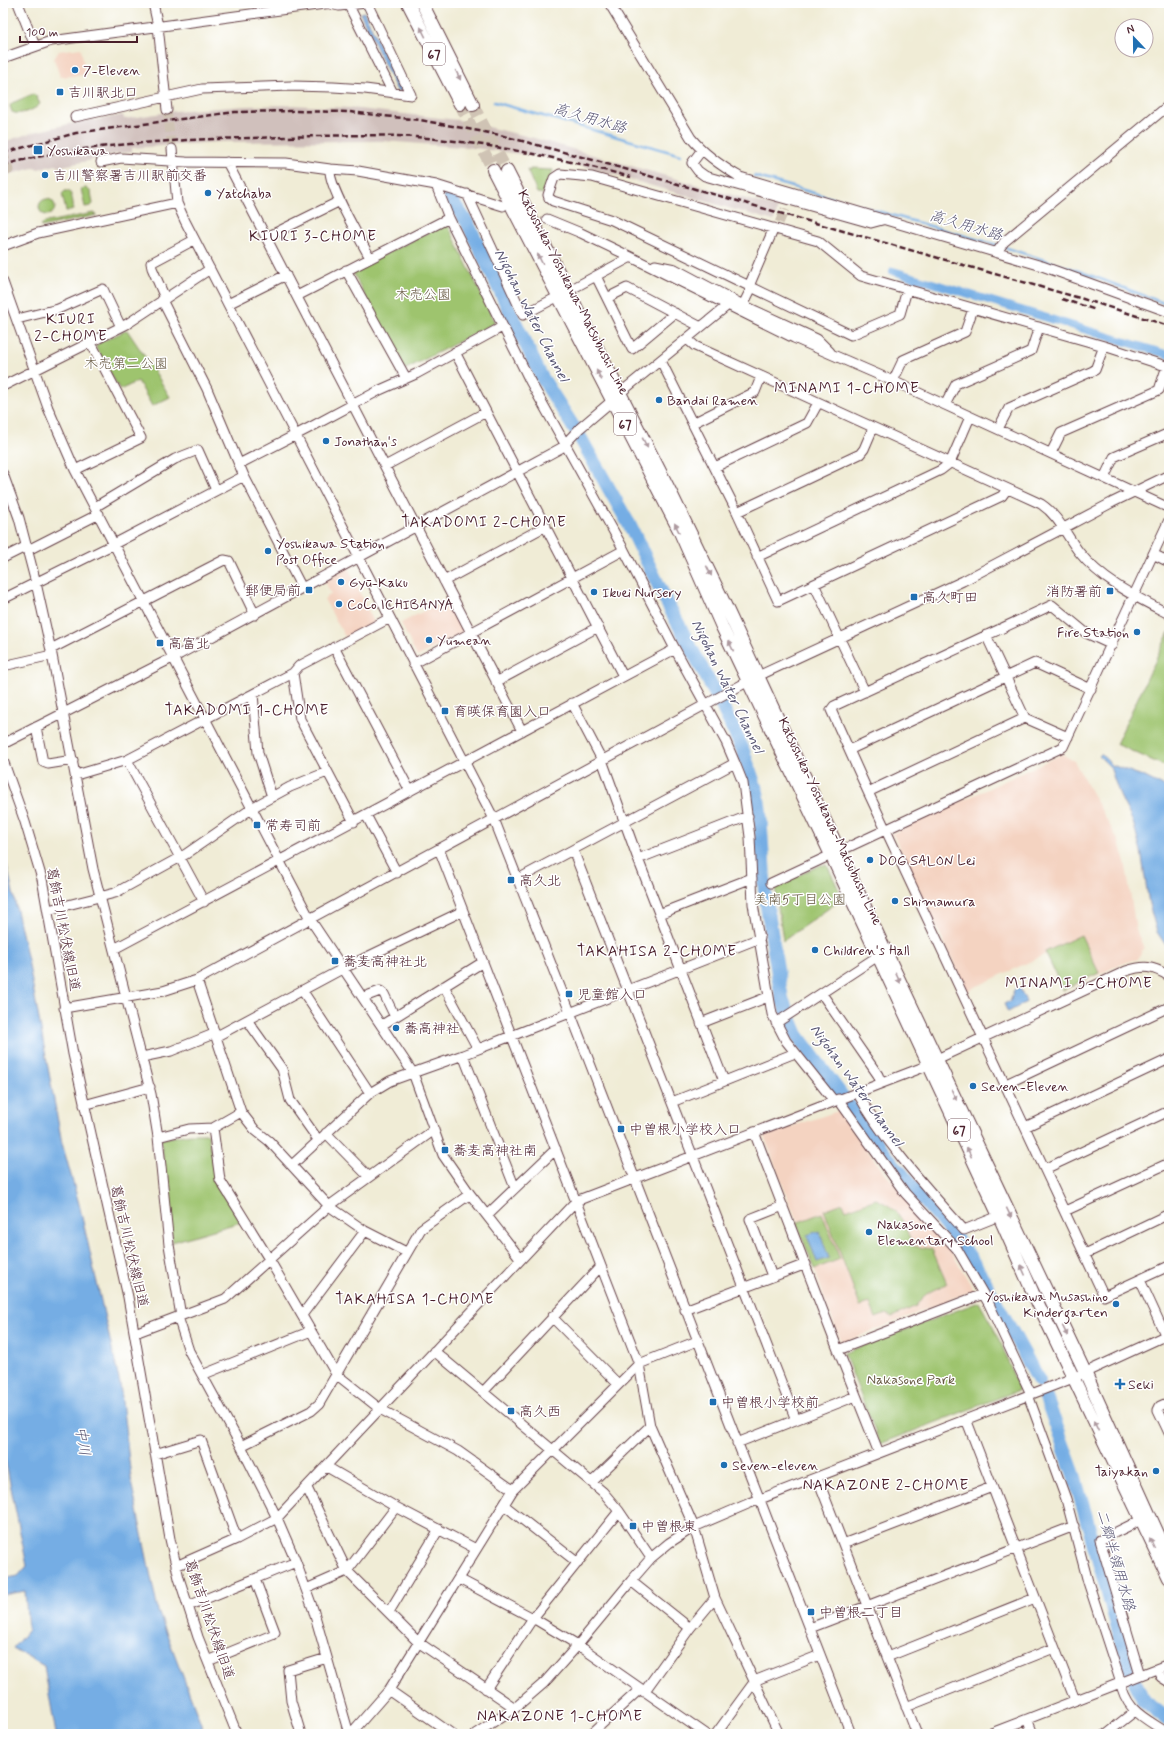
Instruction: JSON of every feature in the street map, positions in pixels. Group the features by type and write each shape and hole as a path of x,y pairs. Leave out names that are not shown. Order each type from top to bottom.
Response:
{"main road":[{"name":"67","path":"408,3 460,104"},
{"name":"67","path":"422,3 473,104"},
{"name":"Katsushika-Yoshikawa-Matsubushi Line","path":"494,170 563,294 616,397 679,530 753,679 933,1062 1085,1372 1169,1558"},
{"name":"Katsushika-Yoshikawa-Matsubushi Line","path":"506,171 563,294"},
{"name":"Katsushika-Yoshikawa-Matsubushi Line","path":"835,853 878,956 933,1062 999,1216 1073,1378 1169,1578"}],"street":[{"path":"18,3 35,46"},
{"path":"153,3 158,26 167,110"},
{"path":"3,58 51,41 331,3 339,6 367,3 411,95 366,89 291,86 202,89 75,117"},
{"path":"609,3 690,138 702,151 723,167 740,177 886,219 1000,248 1169,312"},
{"path":"349,6 392,93"},
{"path":"1000,248 1169,106"},
{"path":"172,149 177,203 194,240 494,819 851,1734"},
{"path":"702,151 692,163 698,171 705,176 787,204 871,223 886,219"},
{"path":"102,162 121,158 173,161 286,163 358,171 436,185 503,206"},
{"path":"227,162 522,731"},
{"path":"330,169 329,175 340,201 370,258"},
{"path":"907,290 900,314 851,335 749,288 612,220 553,201 548,195 554,178 560,174 592,177 818,241 861,276 1168,366 1159,390 1060,433 1051,453"},
{"path":"436,185 449,218 502,327 530,381 568,441 675,649 707,703 735,763 743,783 748,816 753,904 760,938 768,997 776,1023 795,1053 836,1100 905,1192 957,1249 983,1294 1001,1327 1030,1395 1056,1469 1074,1526 1088,1582 1123,1682 1123,1693 1134,1712 1169,1734"},
{"path":"467,194 523,315 631,257"},
{"path":"267,237 340,201"},
{"path":"3,246 38,233 177,203"},
{"path":"297,296 449,218"},
{"path":"547,219 581,233 644,263 836,357 946,405 1169,508"},
{"path":"743,305 774,228"},
{"path":"194,240 151,263 152,268 164,299 207,389 244,476 302,588"},
{"path":"644,263 675,269 743,305 817,339 836,357"},
{"path":"3,386 121,327 210,269"},
{"path":"346,270 406,378"},
{"path":"228,304 286,275"},
{"path":"596,276 632,349 675,313"},
{"path":"3,282 36,370 48,408 75,470 310,919 364,997 413,1073 443,1155 470,1194 520,1258"},
{"path":"607,298 627,288 701,327"},
{"path":"17,319 58,309 102,289 121,327"},
{"path":"3,744 174,658 561,448 578,430 616,397 728,305"},
{"path":"893,381 903,360 965,332 973,309"},
{"path":"239,464 502,327"},
{"path":"946,405 956,384 1030,351 1039,327"},
{"path":"687,339 695,346 1048,509 1064,528 1079,552 1093,566 1108,579 1134,596 1169,614"},
{"path":"75,470 141,438 91,343"},
{"path":"998,429 1008,408 1095,370 1104,346"},
{"path":"456,352 623,676"},
{"path":"661,361 737,512 778,601 1002,496 1006,489"},
{"path":"693,423 755,392 761,377"},
{"path":"715,467 807,424 818,403"},
{"path":"385,466 486,412"},
{"path":"757,557 941,470 950,463 970,417"},
{"path":"737,512 860,454 864,449 873,428"},
{"path":"1104,478 1114,457 1169,433"},
{"path":"3,558 23,548 32,548 97,511 168,462 198,450 216,490"},
{"path":"3,474 19,518 36,583 52,652 93,869 150,1087 158,1137 168,1245 180,1317 190,1351 241,1446 277,1518 296,1562 306,1589 327,1658 348,1734 354,1730 389,1690 513,1490 639,1364 697,1341"},
{"path":"64,1008 163,991 197,980 397,873 720,696 839,638 969,578 1132,492 1169,475"},
{"path":"3,599 114,544 244,476"},
{"path":"771,883 1063,747 1112,645 1169,520"},
{"path":"444,581 546,526"},
{"path":"413,664 624,550"},
{"path":"1154,554 1169,562"},
{"path":"3,666 52,652 144,601 224,560 229,561 255,614"},
{"path":"814,584 864,692"},
{"path":"1112,645 1086,633 1052,604 834,706 831,710 1104,1296 1169,1266"},
{"path":"76,775 127,760 293,673 299,666 334,647 361,635 390,618"},
{"path":"496,682 598,627"},
{"path":"986,635 1025,718 1068,737"},
{"path":"334,647 410,791"},
{"path":"114,950 675,649"},
{"path":"849,750 1035,663 1091,689"},
{"path":"293,673 300,719 354,822"},
{"path":"253,694 258,753 272,797"},
{"path":"572,704 602,760 638,859 724,1081"},
{"path":"868,792 1025,718"},
{"path":"36,727 43,762 48,764 73,760"},
{"name":"葛飾吉川松伏線旧道","path":"3,760 34,852 48,910 64,1008 135,1333 155,1454 176,1566 188,1606 237,1734"},
{"path":"127,760 204,902"},
{"path":"518,879 735,763"},
{"path":"48,910 115,893 180,857 252,808 290,787 327,772"},
{"path":"366,815 397,873"},
{"path":"638,859 748,816"},
{"path":"439,849 639,1364 650,1426 694,1527 715,1598 778,1733"},
{"path":"573,850 796,1420"},
{"path":"659,914 752,878"},
{"path":"142,1057 171,1051 216,1035 344,968 463,911"},
{"path":"292,1165 370,1093 390,1081 462,1055 511,1034 760,938"},
{"path":"776,1023 878,956"},
{"path":"382,1025 483,962"},
{"path":"176,1566 237,1539 277,1518 327,1467 520,1258 576,1201 933,1062 1126,971 1138,967 1149,967 1169,976"},
{"path":"197,980 241,1112 255,1130 269,1141 329,1206 365,1231 406,1252"},
{"path":"444,986 478,1048"},
{"path":"302,990 370,1093"},
{"path":"364,997 380,991 384,994 394,1017"},
{"path":"822,994 878,1075 881,1083"},
{"path":"701,1023 768,997"},
{"path":"1006,1084 1169,1008"},
{"path":"247,1020 282,1069 290,1100 319,1141"},
{"path":"672,1102 795,1053"},
{"path":"462,1055 515,1188"},
{"path":"1025,1127 1169,1059"},
{"path":"84,1105 150,1087"},
{"path":"854,1093 906,1163 964,1230 999,1216"},
{"path":"1045,1168 1169,1111"},
{"path":"158,1137 189,1129 213,1128 241,1112"},
{"path":"213,1128 220,1180 270,1259 336,1374 380,1409 458,1451 513,1490"},
{"path":"135,1333 225,1299 329,1206 434,1130"},
{"path":"754,1132 879,1453"},
{"path":"326,1133 369,1178"},
{"path":"486,1215 556,1149"},
{"path":"1065,1211 1169,1163"},
{"path":"241,1446 311,1411 319,1404 406,1252 421,1229 470,1194"},
{"path":"772,1276 750,1218 783,1206"},
{"path":"1085,1254 1169,1214"},
{"path":"302,1314 365,1231"},
{"path":"685,1310 806,1264"},
{"path":"483,1392 601,1266"},
{"path":"475,1734 515,1708 544,1684 651,1558 669,1543 694,1527 817,1477 1073,1378 1168,1338 1140,1280"},
{"path":"838,1350 983,1294"},
{"path":"552,1317 618,1384"},
{"path":"202,1375 311,1331"},
{"path":"434,1351 603,1492 619,1511 651,1558"},
{"path":"737,1443 856,1396"},
{"path":"1169,1402 1160,1406 1158,1410 1169,1432"},
{"path":"966,1419 1075,1700"},
{"path":"592,1482 650,1426"},
{"path":"155,1454 201,1440 237,1539"},
{"path":"327,1467 396,1507 476,1549"},
{"path":"817,1477 917,1734"},
{"path":"843,1544 992,1487"},
{"path":"307,1488 347,1571 418,1642 515,1708"},
{"path":"504,1505 578,1563"},
{"path":"306,1589 347,1571 396,1507"},
{"path":"486,1689 533,1618 619,1511"},
{"path":"1138,1676 1100,1540 1142,1520"},
{"path":"810,1628 1074,1526"},
{"path":"388,1612 439,1530"},
{"path":"188,1606 296,1562"},
{"path":"208,1661 272,1635 275,1632 255,1579"},
{"path":"459,1579 533,1618 578,1645 642,1691 706,1734"},
{"path":"630,1581 690,1628"},
{"path":"590,1734 642,1691 715,1598"},
{"path":"887,1658 1035,1598"},
{"path":"906,1707 1054,1648"},
{"path":"716,1734 755,1682 759,1679 820,1655"},
{"path":"301,1734 291,1701 288,1670 327,1658"},
{"path":"989,1734 1169,1664"},
{"path":"1158,1669 1161,1677 1169,1682"},
{"path":"389,1690 452,1734"},
{"path":"1106,1734 1134,1712"},
{"path":"1027,1719 1033,1734"}],"shaded area":[{"path":"81,48 86,75 60,77 54,59 59,51"},
{"path":"291,105 350,108 458,120 534,138 778,208 774,221 590,168 549,158 474,148 383,141 221,142 132,148 132,152 101,156 97,159 58,167 57,165 38,169 33,168 3,176 3,142 34,132 91,119 95,120 123,115 124,119 175,111 245,106"},
{"path":"348,567 374,623 345,637 324,599 331,594 325,581"},
{"path":"447,599 464,631 417,657 401,623"},
{"path":"1062,754 1074,761 1119,842 1126,866 1136,930 1144,948 1138,959 1126,962 1063,991 1046,954 967,991 894,836 889,835"},
{"name":"Nakasone Elementary School","path":"838,1111 879,1166 947,1245 974,1290 842,1343 827,1306 798,1220 790,1204 764,1136"}],"green space":[{"path":"33,94 36,96 40,104 38,106 23,113 12,112 10,106 12,103"},
{"path":"530,169 553,170 545,194 537,193 527,170 530,171"},
{"path":"86,188 91,192 93,204 85,207 81,189"},
{"path":"65,191 69,191 71,195 73,210 66,211 62,194"},
{"path":"44,199 50,199 55,204 53,213 50,215 44,215 39,210 39,204"},
{"path":"94,213 97,215 41,227 42,224 47,222"},
{"name":"木売公園","path":"447,223 495,323 404,370 352,271"},
{"name":"木売第二公園","path":"127,330 170,397 152,406 138,381 120,390 96,348 97,344"},
{"path":"1169,632 1169,768 1116,744"},
{"name":"美南5丁目公園","path":"821,865 827,865 843,898 783,941 775,886"},
{"path":"1081,935 1099,973 1063,990 1045,952"},
{"path":"190,1134 208,1134 216,1181 241,1222 172,1242 161,1139"},
{"path":"876,1199 885,1203 897,1213 904,1223 913,1246 932,1249 947,1284 926,1295 916,1306 892,1317 886,1314 876,1318 870,1303 860,1306 824,1210 843,1203 846,1210"},
{"path":"822,1213 840,1259 815,1269 796,1223"},
{"name":"Nakasone Park","path":"979,1302 999,1338 1019,1390 880,1444 844,1353"}],"water":[{"path":"364,12 402,91 397,91 360,13"},
{"path":"1101,754 1112,765 1145,777 1169,789 1169,950 1157,932 1149,904 1141,851 1133,822 1120,796 1110,767 1099,756"},
{"name":"中川","path":"3,848 28,960 62,1143 79,1204 120,1384 132,1486 158,1611 205,1734 56,1734 44,1666 13,1648 28,1630 25,1591 3,1595 3,1579 18,1576 27,1566 3,1449"},
{"path":"1019,987 1026,1001 1008,1012 1004,1004 1010,1001 1014,990"},
{"path":"819,1231 829,1258 817,1262 807,1235"}],"waterway":[{"name":"高久用水路","path":"494,102 681,155"},
{"name":"高久用水路","path":"754,176 1004,247 1079,271 1169,305"},
{"name":"Nigohan Water Channel","path":"450,196 467,222 541,376 581,439 630,526 666,601 722,706 742,748 757,792 760,812 765,894 782,999 797,1035 885,1154 967,1253 981,1275 1039,1381"},
{"path":"893,271 1169,355"},
{"name":"二郷半領用水路","path":"1046,1398 1073,1472 1131,1673 1143,1700 1169,1720"}],"tunnel":[{"path":"460,104 493,170"},
{"path":"473,105 507,171"},
{"path":"167,110 172,149"},
{"path":"3,152 9,170 3,172"},
{"path":"774,235 785,209"}],"railway":[{"path":"3,153 76,133 235,112 349,112 420,120 500,135 593,160 1083,299 1169,326"},
{"path":"3,165 64,152 125,144 218,139 374,135 415,137 497,147 631,177"},
{"path":"1062,299 1096,310"}],"place":[{"name":"7-Eleven","path":"75,70"},
{"name":"吉川駅北口","path":"60,92"},
{"name":"Yoshikawa","path":"38,150"},
{"name":"吉川警察署吉川駅前交番","path":"45,175"},
{"name":"Yatchaba","path":"208,193"},
{"name":"Bandai Ramen","path":"659,400"},
{"name":"Jonathan's","path":"326,441"},
{"name":"Yoshikawa Station Post Office","path":"268,551"},
{"name":"Gyū-Kaku","path":"341,582"},
{"name":"郵便局前","path":"309,590"},
{"name":"消防署前","path":"1110,591"},
{"name":"Ikuei Nursery","path":"594,592"},
{"name":"高久町田","path":"914,597"},
{"name":"CoCo ICHIBANYA","path":"339,604"},
{"name":"Fire Station","path":"1137,632"},
{"name":"Yumean","path":"429,640"},
{"name":"高富北","path":"160,643"},
{"name":"育暎保育園入口","path":"445,711"},
{"name":"常寿司前","path":"257,825"},
{"name":"DOG SALON Lei","path":"870,860"},
{"name":"高久北","path":"511,880"},
{"name":"Shimamura","path":"895,901"},
{"name":"Children's Hall","path":"815,950"},
{"name":"蕎麦高神社北","path":"335,961"},
{"name":"児童館入口","path":"569,994"},
{"name":"蕎高神社","path":"396,1028"},
{"name":"Seven-Eleven","path":"973,1086"},
{"name":"中曽根小学校入口","path":"621,1129"},
{"name":"蕎麦高神社南","path":"445,1150"},
{"name":"Nakasone Elementary School","path":"869,1232"},
{"name":"Yoshikawa Musashino Kindergarten","path":"1116,1304"},
{"name":"Seki","path":"1120,1384"},
{"name":"中曽根小学校前","path":"713,1402"},
{"name":"高久西","path":"511,1411"},
{"name":"Seven-eleven","path":"724,1465"},
{"name":"Taiyakan","path":"1156,1471"},
{"name":"中曽根東","path":"633,1526"},
{"name":"中曽根二丁目","path":"811,1612"}],"district":[{"name":"KIURI 3-CHOME","path":"313,236"},
{"name":"KIURI 2-CHOME","path":"71,328"},
{"name":"MINAMI 1-CHOME","path":"847,388"},
{"name":"TAKADOMI 2-CHOME","path":"484,522"},
{"name":"TAKADOMI 1-CHOME","path":"247,710"},
{"name":"TAKAHISA 2-CHOME","path":"657,951"},
{"name":"MINAMI 5-CHOME","path":"1079,983"},
{"name":"TAKAHISA 1-CHOME","path":"415,1299"},
{"name":"NAKAZONE 2-CHOME","path":"886,1485"},
{"name":"NAKAZONE 1-CHOME","path":"560,1716"}]}
